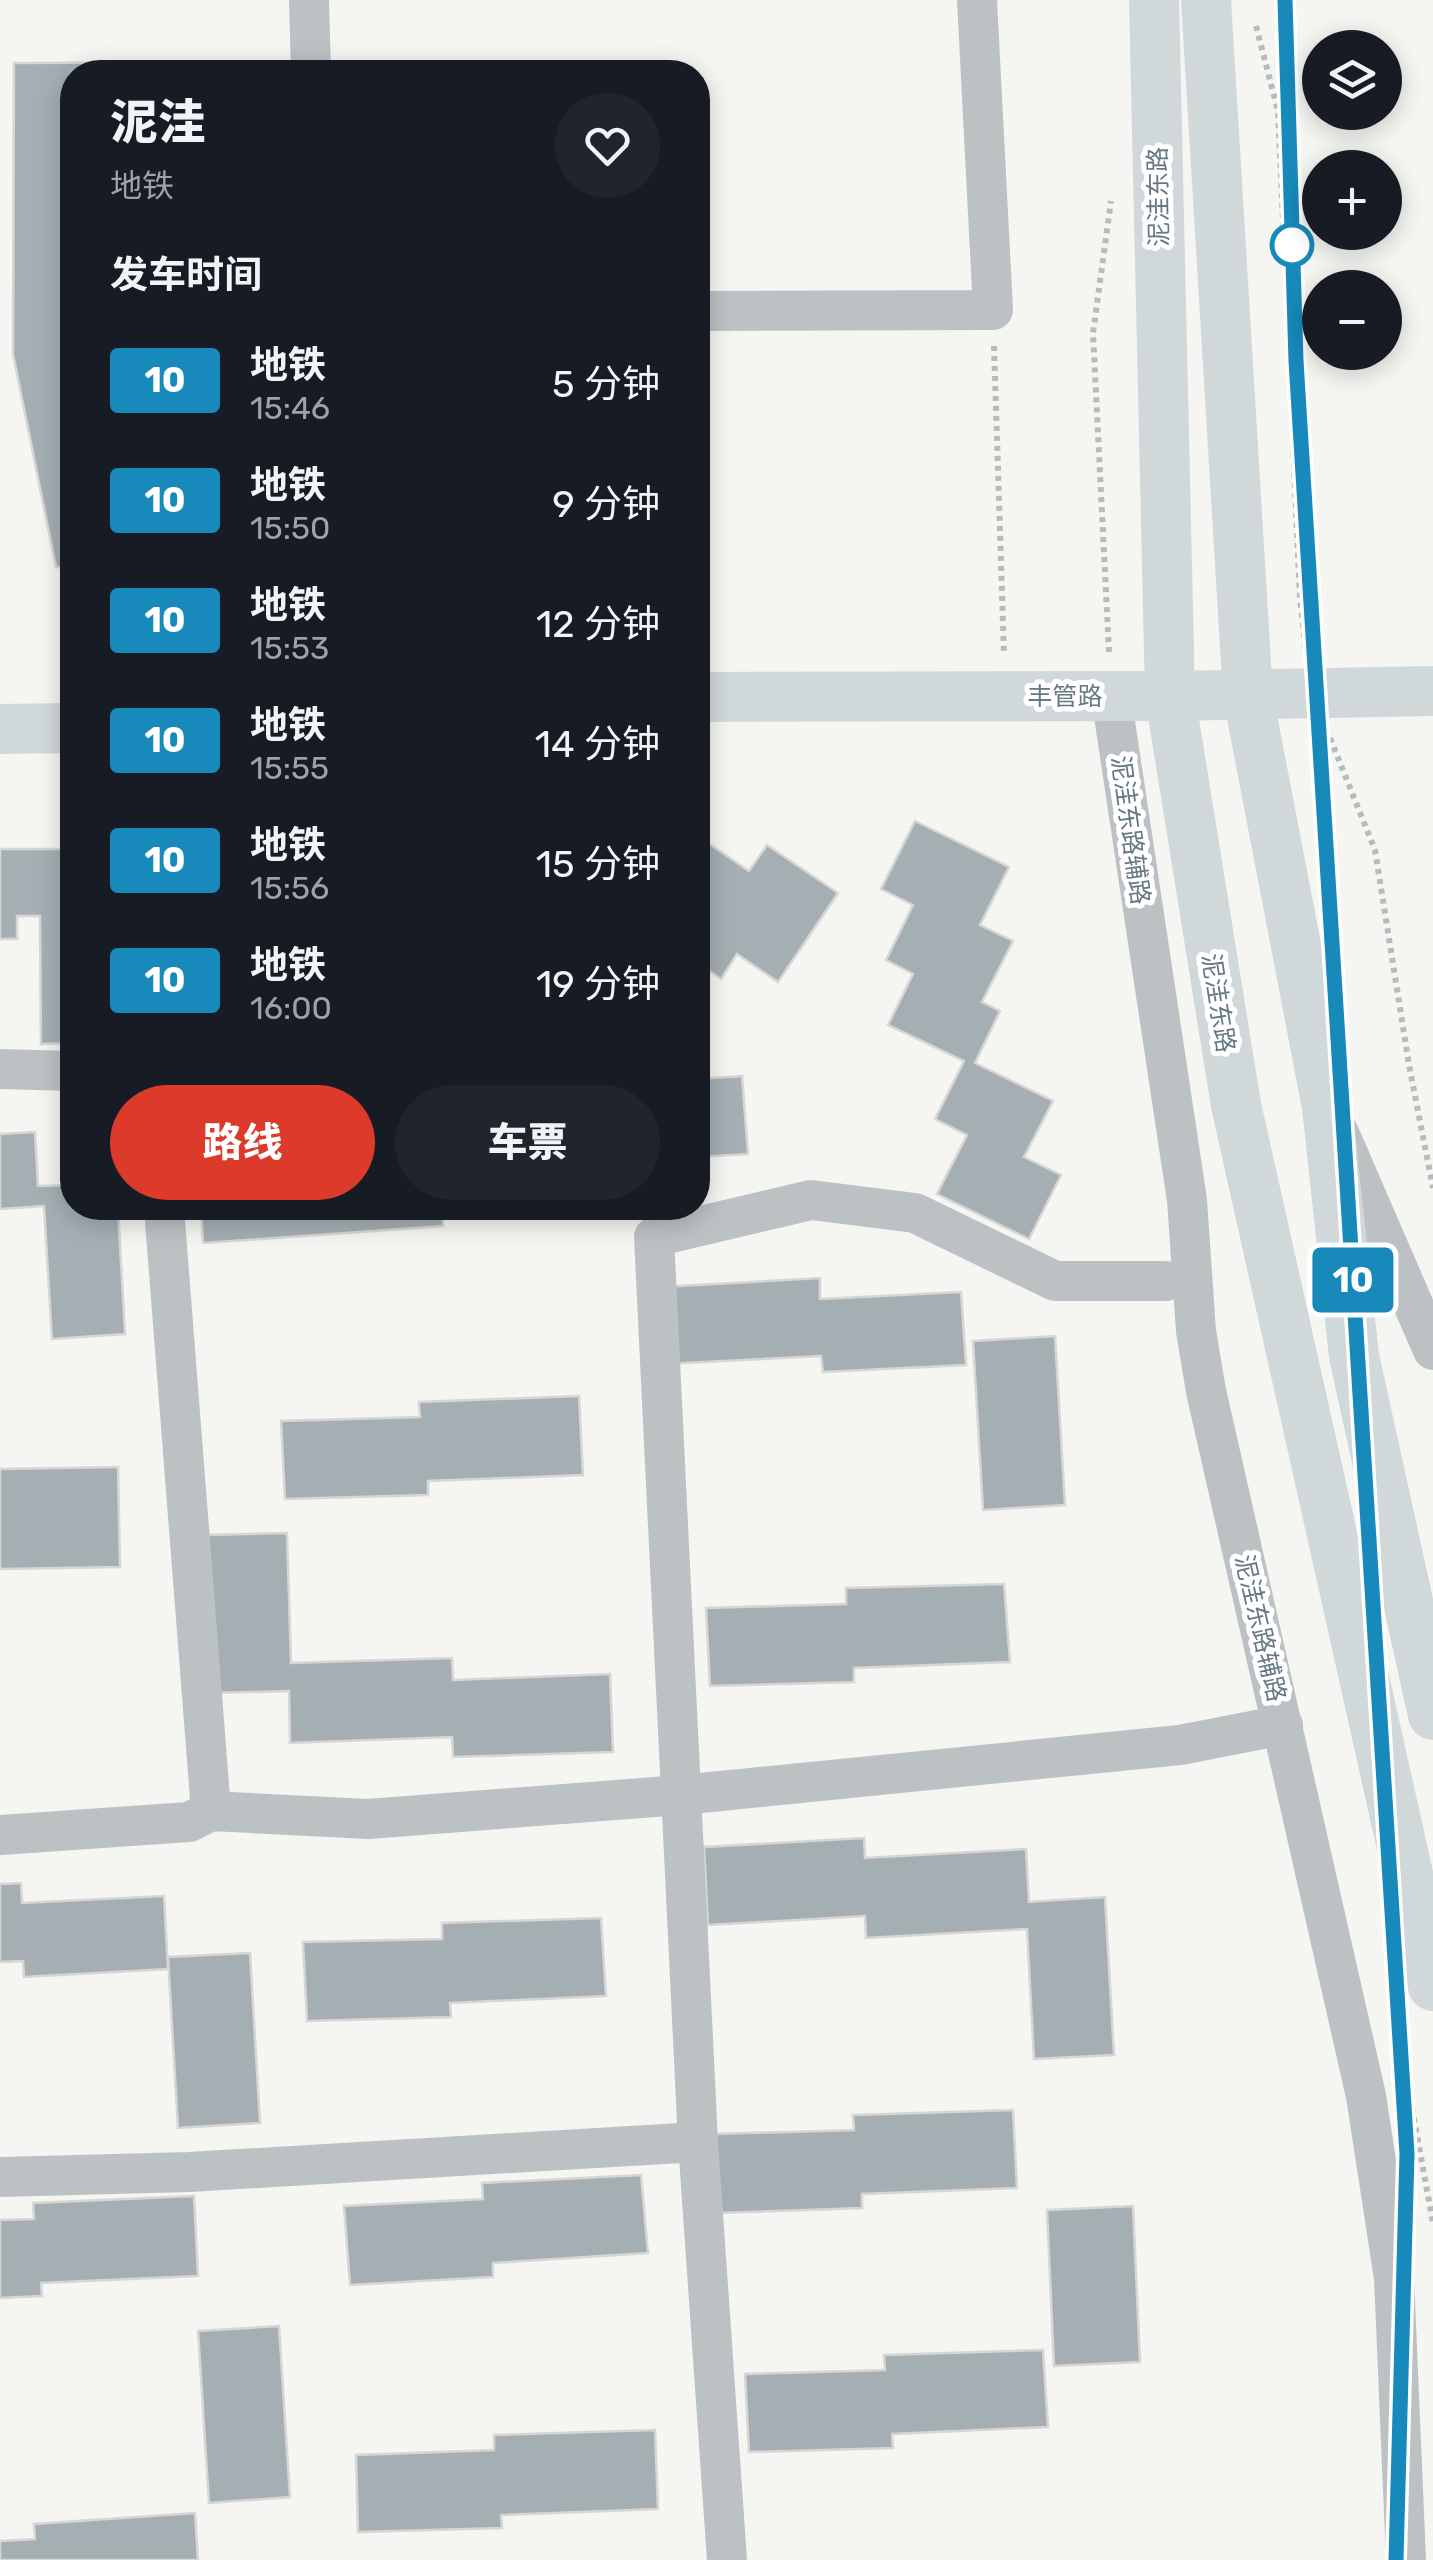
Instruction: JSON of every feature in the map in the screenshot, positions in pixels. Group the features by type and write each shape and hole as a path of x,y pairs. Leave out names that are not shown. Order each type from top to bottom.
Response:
{"main road":[{"name":"泥洼东路","path":"1154,0 1172,708 1236,1105 1433,1986"},
{"path":"1206,0 1250,708 1327,1107 1354,1356 1433,1715"},
{"name":"丰管路","path":"710,724 1113,708 1317,706 1433,691"},
{"name":"丰管路","path":"710,698 1005,696 1113,708"},
{"path":"0,701 60,700"},
{"name":"丰管路","path":"1317,706 1433,718"},
{"path":"0,729 60,728"}],"street":[{"path":"309,0 311,60"},
{"path":"710,311 993,310 977,0"},
{"name":"泥洼东路辅路","path":"1113,708 1188,1200 1196,1330 1206,1391 1366,2096 1394,2278 1406,2560"},
{"path":"0,1068 60,1070"},
{"path":"1327,1107 1433,1350"},
{"path":"728,2560 698,2142 654,1238 811,1200 915,1213 1055,1281 1166,1281"},
{"path":"165,1220 211,1811"},
{"path":"0,1834 189,1822 211,1811 368,1819 681,1794 1180,1745 1283,1725"},
{"path":"0,2176 189,2172 698,2142"}],"path":[{"path":"1252,14 1278,111 1300,599 1317,706 1376,850 1409,1065 1433,1188"},
{"name":"泥洼东路","path":"1112,189 1092,333 1113,708"},
{"path":"993,310 1005,696"}],"building":[{"path":"14,63 60,63 60,567 56,567 13,354"},
{"path":"915,821 1009,867 980,925 1013,941 982,1002 1000,1011 975,1063 1053,1101 1024,1157 1061,1175 1029,1239 937,1194 967,1135 935,1119 964,1061 888,1025 913,974 886,960 913,905 881,889"},
{"path":"710,844 749,871 767,845 838,893 778,982 737,954 721,979 710,971"},
{"path":"0,849 60,849 60,1043 41,1044 40,916 17,916 17,939 0,939"},
{"path":"742,1076 748,1154 710,1156 710,1078"},
{"path":"35,1132 38,1186 60,1185 60,1220 119,1220 125,1334 52,1339 44,1206 0,1209 0,1134"},
{"path":"202,1220 443,1220 443,1226 203,1243"},
{"path":"820,1278 820,1299 961,1292 966,1365 823,1372 821,1356 664,1364 661,1287"},
{"path":"1055,1336 1065,1505 983,1510 973,1341"},
{"path":"579,1396 583,1475 428,1481 428,1495 285,1499 281,1421 420,1417 419,1402"},
{"path":"118,1467 120,1567 0,1569 0,1469"},
{"path":"287,1533 291,1663 452,1658 453,1680 610,1674 613,1752 453,1757 452,1737 290,1743 289,1691 212,1693 207,1535"},
{"path":"1004,1584 1010,1662 854,1668 854,1682 710,1686 706,1608 846,1604 846,1588"},
{"path":"864,1838 865,1858 1026,1849 1029,1902 1105,1897 1114,2055 1034,2059 1027,1929 866,1938 865,1916 708,1925 704,1847"},
{"path":"21,1883 22,1903 164,1896 168,1969 24,1977 23,1961 0,1962 0,1884"},
{"path":"601,1918 606,1996 450,2003 451,2017 307,2021 303,1942 442,1939 442,1923"},
{"path":"250,1953 260,2123 178,2128 168,1957"},
{"path":"1013,2110 1017,2188 862,2194 862,2208 719,2213 715,2134 854,2130 853,2115"},
{"path":"641,2175 648,2253 493,2263 493,2277 350,2285 344,2206 483,2199 482,2183"},
{"path":"194,2196 198,2276 41,2283 42,2296 0,2298 0,2220 34,2219 33,2203"},
{"path":"1133,2206 1140,2362 1054,2366 1047,2210"},
{"path":"279,2326 290,2497 209,2503 198,2331"},
{"path":"1043,2350 1048,2427 892,2434 893,2448 749,2452 745,2374 885,2370 884,2355"},
{"path":"655,2430 658,2509 501,2515 502,2528 358,2532 356,2455 494,2450 494,2435"},
{"path":"195,2513 198,2560 0,2560 0,2541 35,2539 34,2524"}],"metro line":[{"name":"10","path":"1285,0 1296,361 1407,2154 1396,2560"}]}
